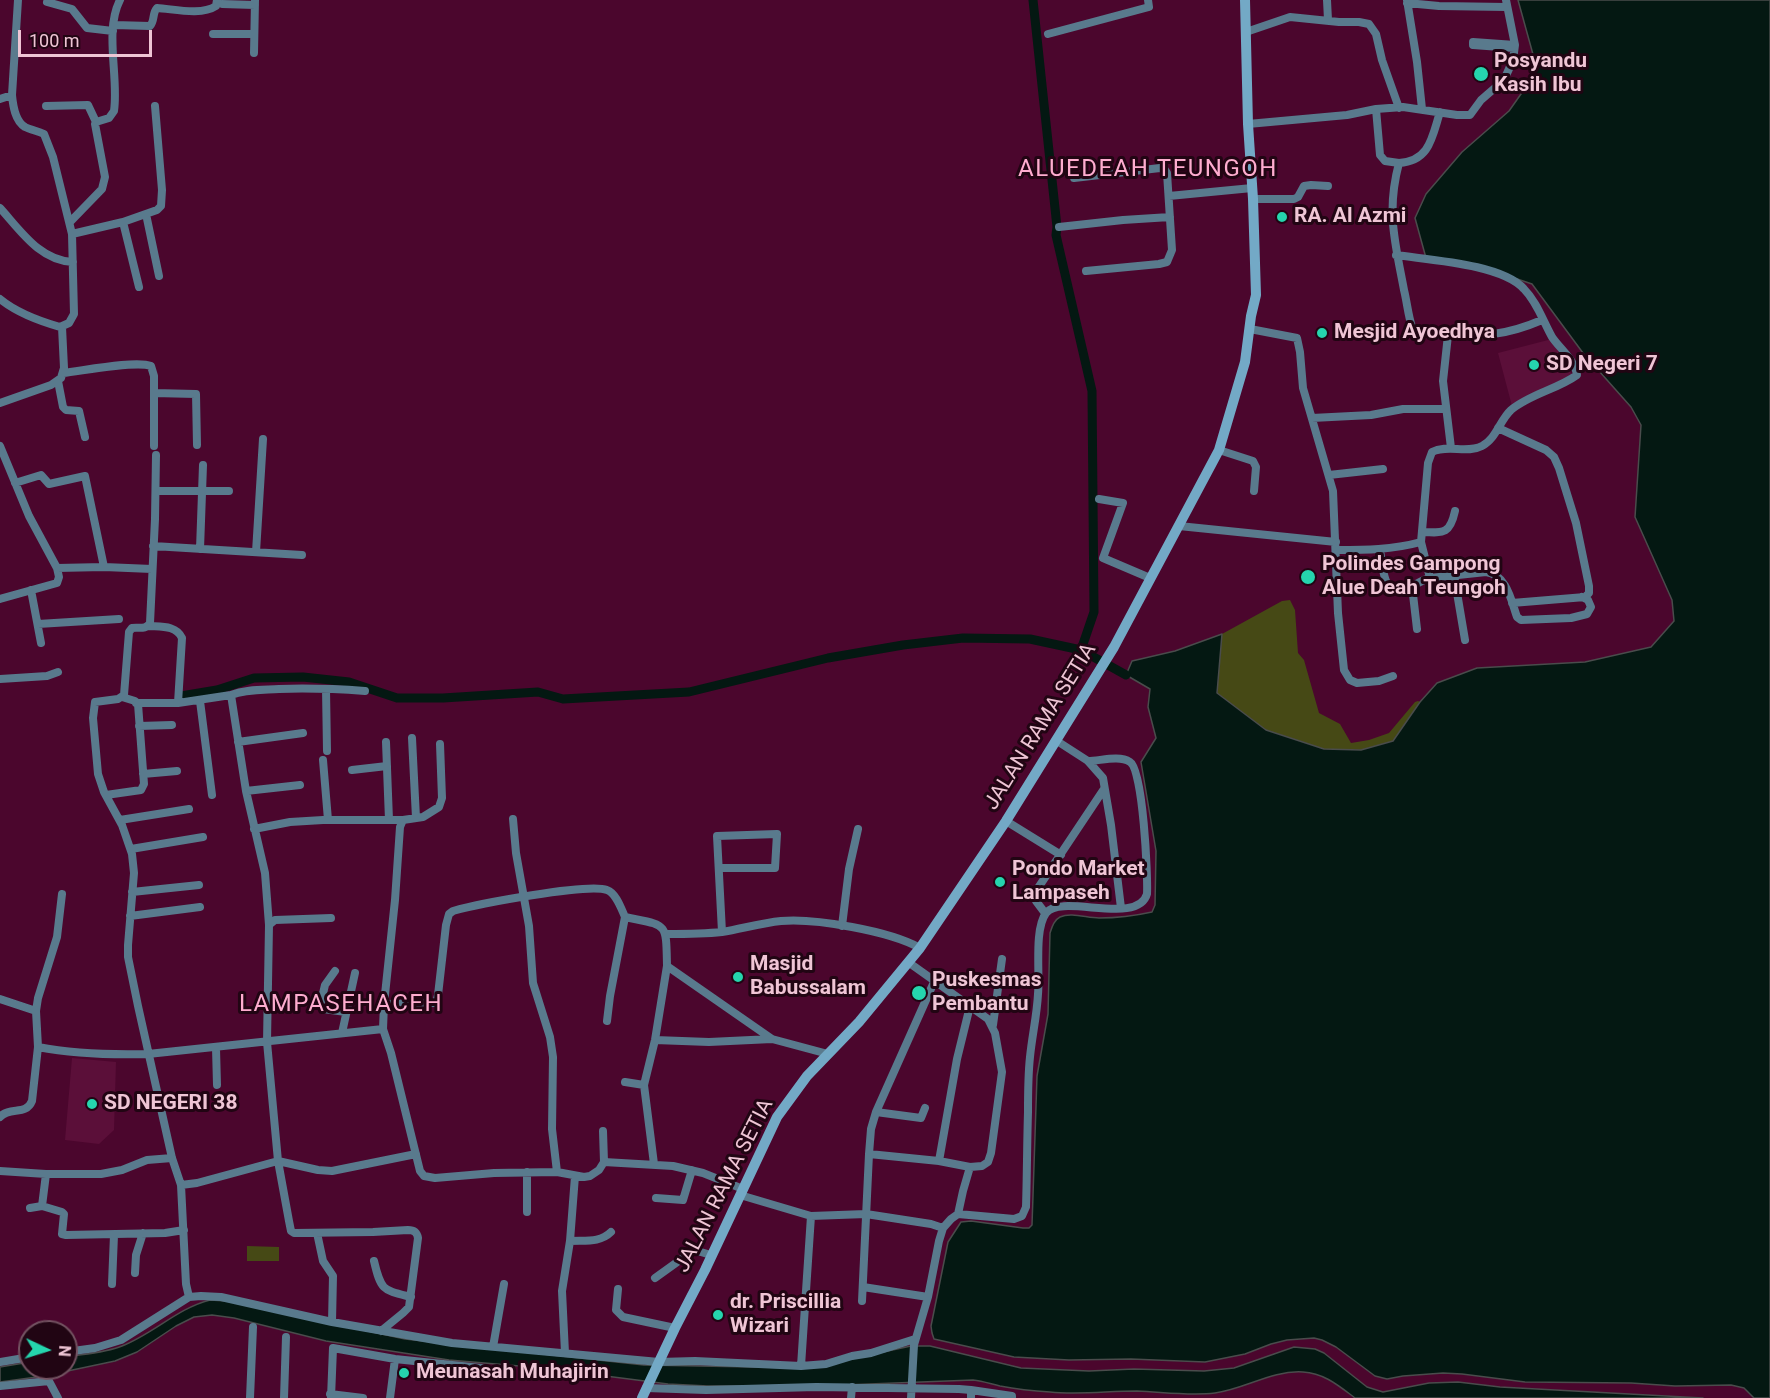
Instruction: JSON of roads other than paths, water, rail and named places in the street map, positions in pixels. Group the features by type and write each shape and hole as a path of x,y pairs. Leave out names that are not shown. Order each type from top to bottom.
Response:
{"street":[{"path":"0,299 9,307 20,312 62,327 69,323 74,314 72,234 53,157 44,134 20,123 14,110 12,95 18,0"},
{"path":"96,122 109,118 114,111 113,28 116,8 120,0"},
{"path":"1048,34 1149,7 1148,0"},
{"name":"JALAN RAMA SETIA","path":"645,1391 777,1117 807,1076 859,1022 920,948 1006,821 1102,668 1219,450 1245,362 1256,295 1245,0"},
{"path":"1328,0 1328,20"},
{"path":"1248,124 1347,115 1376,109 1403,107 1470,115 1481,100 1504,80 1513,60 1515,45 1506,4 1439,6 1407,1 1422,109"},
{"path":"47,2 72,9 87,28 150,26 157,8 200,11 211,9 220,2 255,2 254,53"},
{"path":"1246,32 1290,17 1359,21 1369,24 1376,34 1382,60 1399,108"},
{"path":"213,34 254,34"},
{"path":"0,99 12,95"},
{"path":"46,106 88,105 96,122 105,177 104,184 102,189 70,222"},
{"path":"72,234 123,222 159,208 162,196 155,106"},
{"path":"1376,109 1381,158 1385,161 1399,163 1408,163 1426,151 1440,112"},
{"path":"1399,163 1392,198 1393,232 1412,327 1424,334 1480,336 1505,333 1542,320"},
{"path":"1074,178 1164,169 1167,173 1172,250 1167,262 1086,270"},
{"path":"1169,196 1253,194 1294,199 1298,197 1304,186 1328,186"},
{"path":"0,208 43,252 62,262 73,262"},
{"path":"146,214 159,276"},
{"path":"1059,227 1170,217"},
{"path":"123,222 139,287"},
{"path":"1396,255 1478,267 1506,277 1525,289 1553,339 1574,364 1577,375 1512,409 1489,441 1480,447 1436,450 1429,456 1421,542 1430,578"},
{"path":"0,403 58,381 63,373 62,327"},
{"path":"1250,329 1297,338 1303,388 1329,475 1335,505 1338,613 1344,670 1350,680 1357,683 1379,681 1393,676"},
{"path":"1448,335 1443,381 1450,448"},
{"path":"63,373 116,366 151,366 154,376 154,446"},
{"path":"58,381 63,407 66,410 79,411 85,436"},
{"path":"154,393 196,394 197,445"},
{"path":"1312,418 1371,415 1403,409 1445,409"},
{"path":"1498,429 1546,450 1554,457 1576,523 1589,586 1589,593 1582,597 1512,603"},
{"path":"256,552 263,439"},
{"path":"0,446 29,516 57,568 59,577 57,583 0,599"},
{"path":"1219,450 1253,461 1256,467 1254,491"},
{"path":"148,626 150,623 156,455"},
{"path":"200,549 203,465"},
{"path":"1329,475 1383,469"},
{"path":"15,483 41,475 50,484 85,476 104,567"},
{"path":"156,491 229,491"},
{"path":"1099,499 1124,504 1103,558 1150,578"},
{"path":"1422,532 1441,533 1447,530 1452,523 1455,511"},
{"path":"1179,526 1380,550 1395,549 1421,542"},
{"path":"153,546 302,555"},
{"path":"1380,550 1385,582 1389,587 1400,590 1430,578 1486,572 1495,574 1503,580 1517,617 1521,620 1570,618 1587,614 1591,607 1588,600 1582,597"},
{"path":"57,568 152,569"},
{"path":"1454,575 1465,640"},
{"path":"1412,586 1417,629"},
{"path":"31,590 41,643"},
{"path":"38,624 120,619"},
{"path":"122,697 126,689 129,632 132,628 148,626 174,628 182,638 178,703"},
{"path":"0,679 47,676 58,672"},
{"path":"326,689 327,751"},
{"path":"189,1297 186,1284 181,1185 172,1158 128,957 134,873 130,849 120,820 106,795 98,774 94,744 94,702 122,697 136,703 178,703 200,701 239,692 269,690 365,691"},
{"path":"231,695 246,791 265,873 269,925 267,1042 278,1161 291,1230 297,1234 414,1230 418,1238 411,1297 406,1310 381,1331"},
{"path":"200,701 212,795"},
{"path":"106,795 141,790 144,784 136,703"},
{"path":"139,726 172,725"},
{"path":"238,742 303,733"},
{"path":"412,738 416,818"},
{"path":"1057,741 1089,761 1103,778 1121,908"},
{"path":"386,742 389,820"},
{"path":"254,829 290,822 403,820 423,817 436,810 441,804 440,744"},
{"path":"911,1398 914,1342 928,1297 943,1228 958,1215 1014,1219 1022,1216 1026,1208 1029,1057 1038,999 1040,929 1046,913 1059,906 1100,909 1140,905 1147,894 1146,847 1135,768 1131,762 1123,759 1089,761"},
{"path":"323,760 328,820"},
{"path":"352,770 387,766"},
{"path":"143,774 177,771"},
{"path":"246,791 300,785"},
{"path":"1046,913 1036,901 1037,891 1104,789"},
{"path":"120,820 189,809"},
{"path":"513,819 516,853 529,926 532,983 550,1036 553,1058 552,1129 557,1172"},
{"path":"403,820 400,827 383,1029 420,1171 424,1176 430,1178 527,1172 557,1172 575,1176 590,1176 604,1162 603,1131"},
{"path":"1006,821 1061,855"},
{"path":"842,926 849,869 858,829"},
{"path":"719,868 775,868 777,834 717,836 722,932"},
{"path":"130,849 202,837"},
{"path":"132,892 199,885"},
{"path":"384,1004 436,1003 446,925 451,912 523,898 596,888 606,889 614,895 625,916 608,1021"},
{"path":"0,1117 4,1112 25,1110 30,1106 38,1047 36,1011 40,990 57,937 62,894"},
{"path":"130,916 200,907"},
{"path":"625,916 659,925 666,934 667,966 655,1040 644,1085 654,1164"},
{"path":"269,925 275,920 331,918"},
{"path":"666,934 722,932 789,921 842,926 891,935 920,948"},
{"path":"868,1154 939,1161 970,1167 982,1166 988,1162 1002,1072 993,1026 1002,958"},
{"path":"908,962 988,1018 993,1026"},
{"path":"667,966 772,1039"},
{"path":"335,971 325,985 320,1006 323,1009 345,1012"},
{"path":"342,1033 355,973"},
{"path":"861,1302 871,1129 876,1112 934,982"},
{"path":"0,999 36,1011"},
{"path":"939,1161 969,1006"},
{"path":"38,1047 84,1054 148,1054 383,1029"},
{"path":"655,1040 709,1042 772,1039 828,1054"},
{"path":"216,1048 217,1084"},
{"path":"625,1082 644,1085"},
{"path":"876,1112 921,1118 925,1108"},
{"path":"181,1185 197,1183 278,1161 310,1169 332,1171 416,1154"},
{"path":"0,1171 46,1174 110,1173 147,1160 172,1158"},
{"path":"604,1162 654,1164 692,1170 741,1192 811,1216 866,1214 943,1228"},
{"path":"958,1215 970,1167"},
{"path":"656,1198 683,1200 692,1170"},
{"path":"527,1172 527,1212"},
{"path":"42,1206 46,1174"},
{"path":"565,1353 562,1291 570,1241 575,1176"},
{"path":"30,1208 42,1206 62,1212 64,1214 62,1234 114,1235 184,1230"},
{"path":"801,1366 811,1216"},
{"path":"570,1241 597,1240 606,1237 611,1232"},
{"path":"135,1273 136,1256 143,1233"},
{"path":"317,1233 323,1261 333,1276 332,1322"},
{"path":"112,1284 114,1235"},
{"path":"655,1278 694,1251 711,1255"},
{"path":"374,1262 379,1282 384,1288 411,1297"},
{"path":"493,1347 504,1284"},
{"path":"863,1287 928,1297"},
{"path":"618,1289 616,1310 623,1317 675,1328"},
{"path":"78,1350 121,1340 189,1297 201,1296 221,1297 332,1322 452,1343 659,1363 695,1361 801,1366 826,1364 914,1342"},
{"path":"250,1398 253,1327"},
{"path":"285,1398 286,1336"},
{"path":"363,1398 331,1396 333,1348 395,1359 481,1368"},
{"path":"0,1362 18,1359"},
{"path":"390,1398 395,1359"},
{"path":"0,1386 49,1380 58,1398"},
{"path":"850,1398 852,1387"},
{"path":"645,1391 705,1394 852,1387 912,1387 1012,1396 1012,1398"}],"waterway":[{"path":"1033,0 1056,235 1092,391 1094,612 1081,650 1126,675"},
{"path":"181,696 217,690 254,678 303,677 349,682 397,698 443,698 538,692 563,699 689,692 828,658 903,645 963,638 1030,639 1081,650"}],"place":[{"name":"Posyandu Kasih Ibu","path":"1481,74"},
{"name":"RA. Al Azmi","path":"1282,217"},
{"name":"Mesjid Ayoedhya","path":"1322,333"},
{"name":"SD Negeri 7","path":"1534,365"},
{"name":"Polindes Gampong Alue Deah Teungoh","path":"1308,577"},
{"name":"Pondo Market Lampaseh","path":"1000,882"},
{"name":"Masjid Babussalam","path":"738,977"},
{"name":"Puskesmas Pembantu","path":"919,993"},
{"name":"SD NEGERI 38","path":"92,1104"},
{"name":"dr. Priscillia Wizari","path":"718,1315"},
{"name":"Meunasah Muhajirin","path":"404,1373"}],"district":[{"name":"ALUEDEAH TEUNGOH","path":"1148,170"},
{"name":"LAMPASEHACEH","path":"341,1005"}]}
